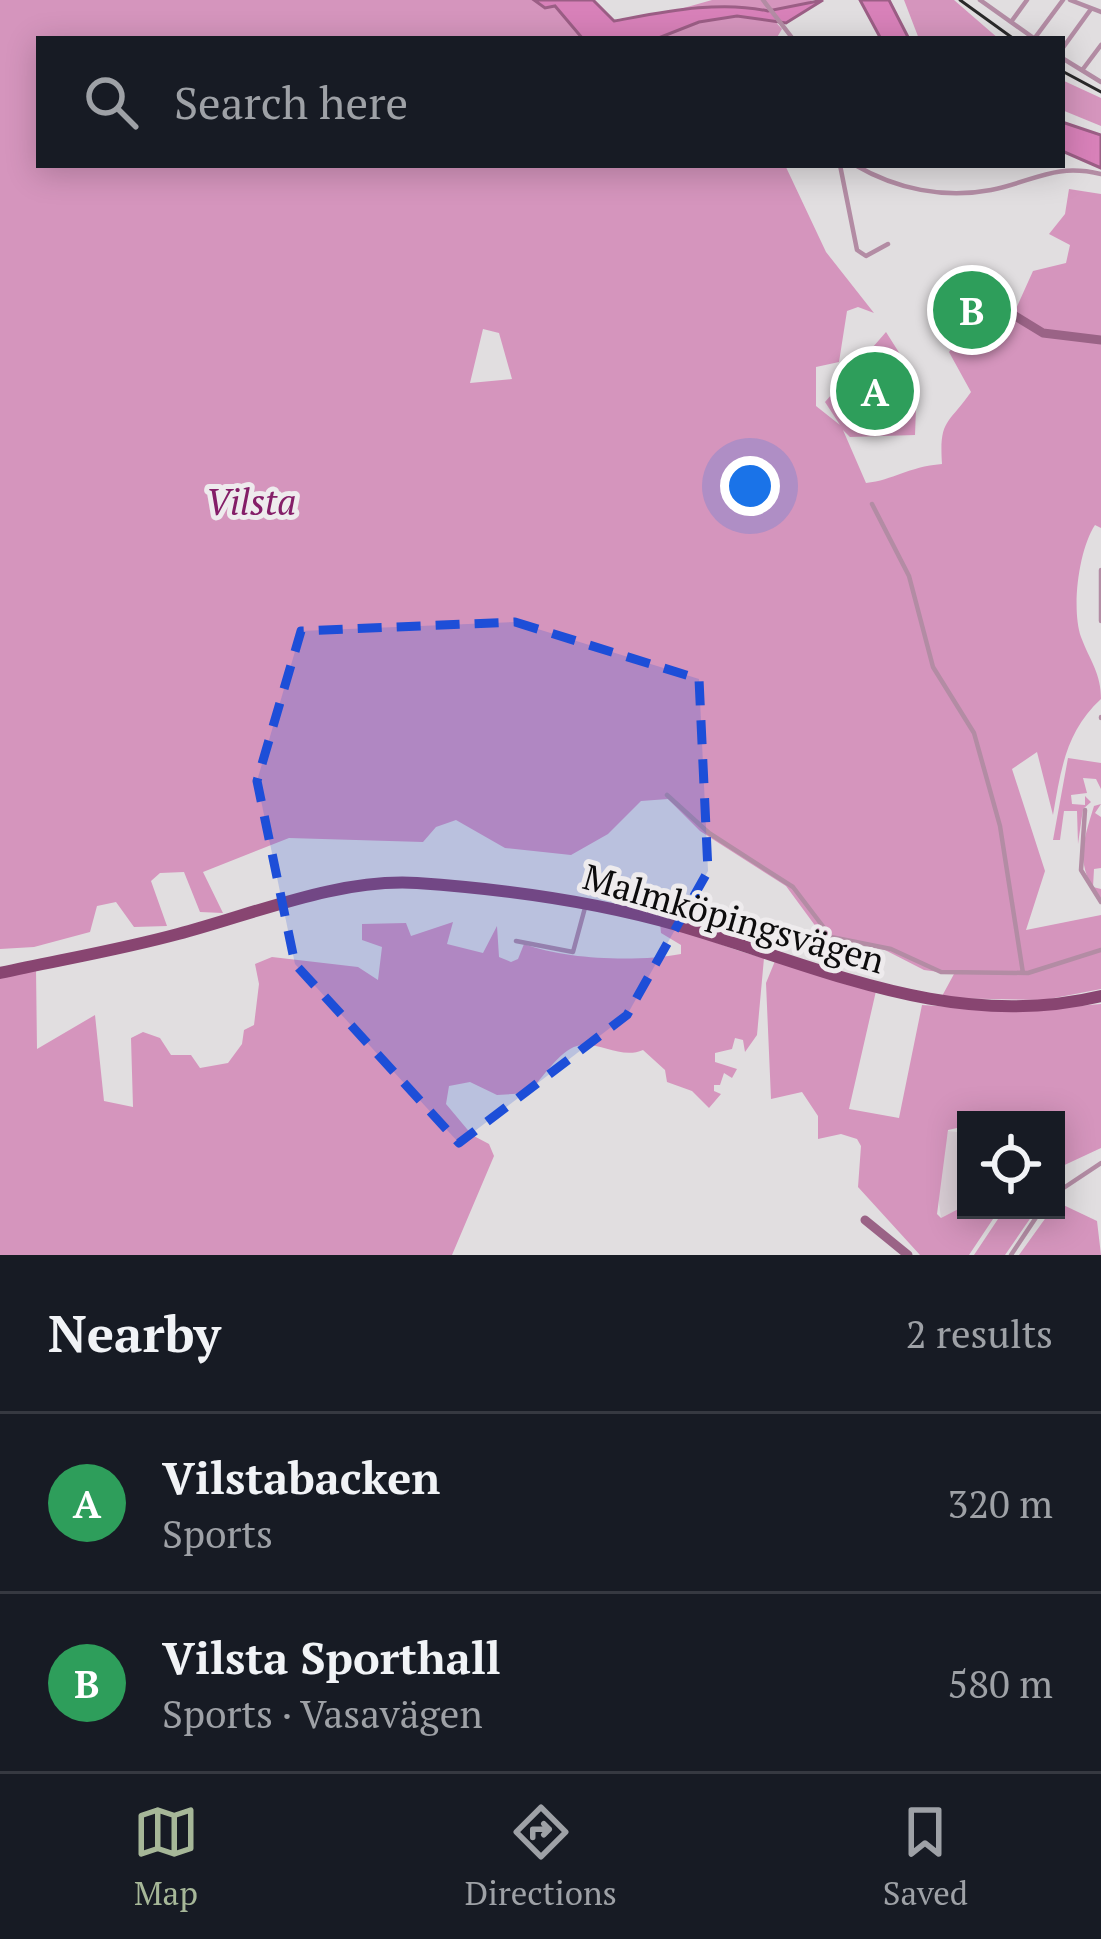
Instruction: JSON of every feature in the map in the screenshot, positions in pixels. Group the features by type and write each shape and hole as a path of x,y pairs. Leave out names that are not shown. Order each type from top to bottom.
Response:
{"main road":[{"name":"Malmköpingsvägen","path":"0,973 375,884 430,884 586,904 681,926 917,1000 999,1008 1101,996"}],"street":[{"path":"763,0 791,36"},
{"path":"980,0 992,3 1031,36"},
{"path":"1011,22 1027,0"},
{"path":"1037,36 1066,0 1101,12"},
{"path":"1065,45 1091,9"},
{"path":"1082,71 1101,45"},
{"path":"1065,60 1101,82"},
{"path":"1065,167 1101,174"},
{"path":"841,168 857,250 866,256 888,244"},
{"path":"862,168 907,189 988,190 1063,168"},
{"path":"967,286 1043,333 1101,340"},
{"path":"872,504 909,576 933,667 974,733 999,823 1023,973"},
{"path":"1101,570 1101,622"},
{"path":"667,795 714,837 797,891 827,936 891,949 941,972 1023,973 1101,950"},
{"path":"1085,810 1081,870 1101,902"},
{"path":"516,940 573,952 586,904"},
{"path":"1065,1187 1101,1163"},
{"path":"1011,1255 1034,1219"},
{"path":"865,1220 908,1255"}],"highlighted area":[{"path":"515,622 699,679 708,871 627,1015 459,1143 295,964 257,781 301,631"}],"shaded area":[{"path":"534,0 593,0 614,21 711,7 768,11 823,0 786,23 737,16 699,22 664,36 580,36 555,6 545,8"},
{"path":"860,0 889,0 907,36 879,36"},
{"path":"1065,123 1101,135 1101,168 1065,152"},
{"path":"948,1131 957,1132 957,1210 941,1218 937,1188"}],"green space":[{"name":"Vilsta","path":"0,0 571,0 588,35 712,0 813,0 772,18 782,29 778,36 36,36 36,168 786,168 826,252 874,313 858,307 847,311 839,362 816,367 816,406 840,425 825,402 886,332 917,381 915,435 850,437 843,430 866,483 942,464 944,430 971,392 949,352 987,307 1011,320 1033,271 1066,263 1070,245 1049,234 1065,214 1069,189 1101,194 1101,528 1095,525 1085,549 1077,611 1101,699 1073,738 1053,815 1037,752 1012,769 1045,871 1026,930 1101,915 1101,989 1044,1000 941,998 954,974 924,970 885,950 822,935 786,886 700,831 668,799 641,801 608,834 571,855 505,848 456,820 436,827 423,842 289,838 203,872 223,913 200,912 184,872 160,873 151,881 167,926 134,927 116,902 97,906 90,932 34,947 0,949","holes":["483,329 499,333 512,379 470,383"]},
{"path":"904,0 954,0 996,36 918,36"},
{"path":"1065,81 1101,98 1101,126 1065,111"},
{"path":"1068,758 1101,763 1101,789 1096,779 1083,778 1087,793 1071,795 1072,804 1085,805 1085,796 1091,802 1083,809 1078,844 1077,811 1064,811 1060,840 1053,840"},
{"path":"1101,804 1095,813 1101,817 1101,868 1094,869 1093,887 1101,889 1101,899 1092,887 1087,875 1083,852 1094,806"},
{"path":"453,922 447,944 483,953 497,926 499,957 511,962 518,959 524,944 602,958 681,954 681,945 661,933 660,923 764,958 757,1035 745,1052 743,1040 735,1038 732,1049 715,1053 715,1062 737,1069 732,1078 724,1073 720,1085 714,1085 714,1091 721,1094 709,1108 692,1091 667,1082 665,1070 643,1050 626,1053 577,1046 564,1053 528,1093 497,1095 470,1082 449,1086 446,1104 472,1135 489,1144 494,1156 452,1255 0,1255 0,976 36,969 37,1049 95,1015 104,1101 133,1107 131,1038 143,1032 160,1038 171,1055 191,1055 200,1068 228,1063 242,1044 244,1030 254,1025 259,984 255,964 272,957 358,967 378,980 382,947 362,940 362,924 406,923 411,936"},
{"path":"775,961 876,991 849,1109 899,1118 922,1005 1015,1011 1101,1004 1101,1148 1065,1165 1065,1111 957,1111 957,1128 948,1130 937,1214 941,1218 957,1210 957,1219 993,1219 969,1255 920,1255 858,1187 861,1146 857,1139 841,1134 818,1139 818,1116 802,1092 771,1099 766,983"},
{"path":"1065,1206 1097,1221 1101,1255 1019,1255 1045,1219 1065,1219"},
{"path":"998,1219 1030,1219 1005,1255 974,1255"}],"railway":[{"path":"960,0 1010,36"},
{"path":"1065,73 1101,92"}],"place":[{"name":"Vilsta Sporthall","path":"972,310"},
{"name":"Vilstabacken","path":"875,391"}]}
